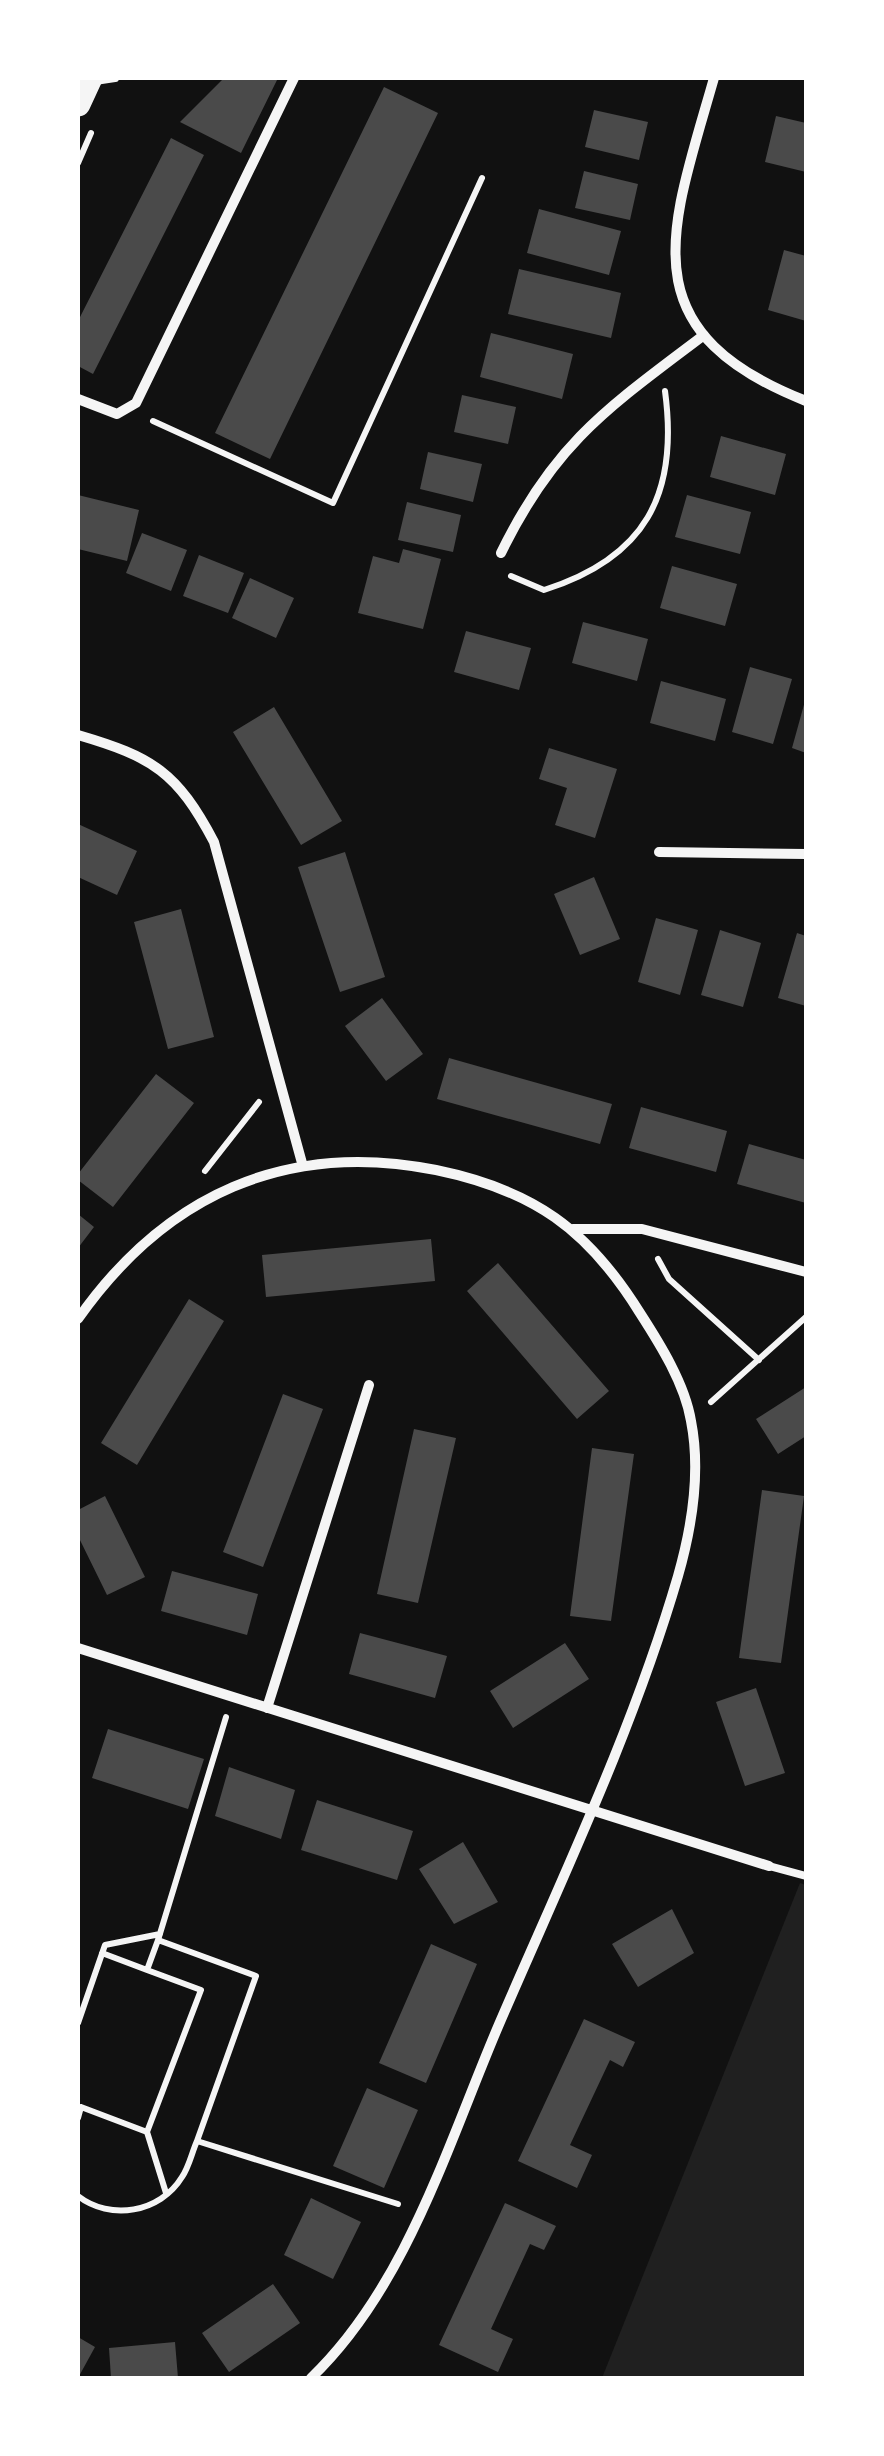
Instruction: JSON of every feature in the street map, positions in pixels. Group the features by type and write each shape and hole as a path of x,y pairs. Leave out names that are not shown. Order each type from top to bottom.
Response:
{"street":[{"path":"78,399 118,414 136,403 294,78"},
{"path":"714,78 672,240 676,280 694,324 722,358 761,384 806,402"},
{"path":"501,552 554,462 604,410 704,335"},
{"path":"78,734 150,762 189,794 214,842 302,1163"},
{"path":"658,852 806,854"},
{"path":"78,1319 106,1278 160,1229 224,1190 302,1163 394,1162 460,1175 527,1197 573,1230 632,1300 660,1345 691,1419 695,1500 678,1576 594,1811 419,2210 367,2313 342,2347 311,2378"},
{"path":"573,1230 642,1230 806,1272"},
{"path":"267,1708 369,1385"},
{"path":"78,1648 769,1866"}],"lane":[{"path":"85,88 115,78"},
{"path":"769,1866 806,1876"}],"path":[{"path":"129,410 334,503 482,178"},
{"path":"501,552 508,574 544,590 584,578 620,554 655,506 672,440 662,367"},
{"path":"196,1184 278,1078"},
{"path":"642,1230 669,1279 759,1360"},
{"path":"691,1419 806,1318"},
{"path":"148,1970 232,1697"},
{"path":"78,2024 105,1945 160,1934"},
{"path":"78,2196 120,2213 153,2204 181,2180 256,1976 158,1940 160,1934"},
{"path":"102,1953 200,1990 147,2132 166,2194"},
{"path":"78,2118 79,2106 147,2132"},
{"path":"198,2141 419,2210"}],"shaded area":[{"path":"800,1883 806,1885 806,2378 602,2378"}],"building":[{"path":"224,78 278,78 241,153 180,122"},
{"path":"384,87 438,113 270,459 215,433"},
{"path":"594,110 648,122 639,160 585,147"},
{"path":"776,116 806,123 806,172 765,162"},
{"path":"171,138 204,155 93,374 78,366 78,321"},
{"path":"584,171 638,184 630,220 575,208"},
{"path":"539,209 621,231 609,275 527,253"},
{"path":"784,250 806,256 806,321 768,310"},
{"path":"519,269 621,293 611,338 508,314"},
{"path":"491,333 573,354 562,399 480,377"},
{"path":"462,395 516,407 508,444 454,432"},
{"path":"721,436 786,454 775,495 710,477"},
{"path":"428,452 482,464 473,502 420,489"},
{"path":"78,495 139,510 127,561 78,549"},
{"path":"687,495 751,512 740,554 675,537"},
{"path":"407,502 461,515 453,552 398,540"},
{"path":"142,533 187,550 171,591 126,573"},
{"path":"403,549 441,559 423,629 358,613 373,556 399,563"},
{"path":"199,555 244,573 228,613 183,596"},
{"path":"672,566 737,584 725,626 660,608"},
{"path":"250,578 294,598 276,638 232,618"},
{"path":"583,622 648,639 637,681 572,663"},
{"path":"466,631 531,648 519,690 454,672"},
{"path":"750,667 792,679 773,744 732,732"},
{"path":"661,681 726,699 715,741 650,723"},
{"path":"806,701 806,753 792,748"},
{"path":"274,707 342,821 301,845 233,732"},
{"path":"549,748 617,769 595,838 555,825 567,788 539,779"},
{"path":"78,824 137,851 117,895 78,877"},
{"path":"345,852 385,977 340,992 298,867"},
{"path":"594,877 620,939 580,955 554,894"},
{"path":"181,909 214,1037 168,1049 134,922"},
{"path":"656,918 698,930 680,995 638,982"},
{"path":"720,930 761,943 743,1007 701,995"},
{"path":"797,933 806,936 806,1006 778,998"},
{"path":"382,998 423,1054 386,1081 345,1026"},
{"path":"449,1058 612,1104 600,1144 437,1099"},
{"path":"156,1074 194,1103 113,1207 78,1180 78,1174"},
{"path":"641,1107 727,1131 716,1172 629,1148"},
{"path":"749,1144 806,1160 806,1203 737,1184"},
{"path":"78,1214 94,1227 78,1248"},
{"path":"431,1239 435,1281 266,1297 262,1255"},
{"path":"498,1263 609,1391 577,1419 467,1291"},
{"path":"189,1299 224,1321 137,1465 101,1443"},
{"path":"806,1387 806,1436 778,1454 756,1419"},
{"path":"283,1394 323,1409 263,1567 223,1552"},
{"path":"414,1429 456,1438 418,1603 377,1594"},
{"path":"592,1448 634,1454 611,1621 570,1616"},
{"path":"762,1490 804,1496 781,1663 739,1658"},
{"path":"105,1496 145,1577 107,1595 78,1536 78,1510"},
{"path":"172,1571 258,1594 247,1635 161,1611"},
{"path":"360,1633 447,1656 435,1698 349,1674"},
{"path":"565,1643 589,1679 513,1728 490,1691"},
{"path":"756,1688 785,1773 745,1786 716,1702"},
{"path":"108,1729 204,1759 188,1809 92,1778"},
{"path":"229,1767 295,1790 281,1839 215,1816"},
{"path":"317,1800 413,1831 397,1880 301,1850"},
{"path":"463,1842 498,1902 454,1924 419,1869"},
{"path":"672,1909 694,1953 638,1987 612,1944"},
{"path":"431,1944 477,1964 426,2083 379,2063"},
{"path":"584,2019 635,2042 623,2067 610,2060 570,2145 592,2155 577,2188 518,2161"},
{"path":"367,2088 418,2110 384,2188 333,2166"},
{"path":"311,2198 361,2222 333,2279 284,2255"},
{"path":"505,2203 556,2226 544,2250 530,2244 491,2329 513,2339 498,2372 439,2345"},
{"path":"273,2284 300,2323 229,2372 202,2333"},
{"path":"78,2337 95,2347 78,2378"},
{"path":"175,2342 178,2378 111,2378 109,2348"}]}
